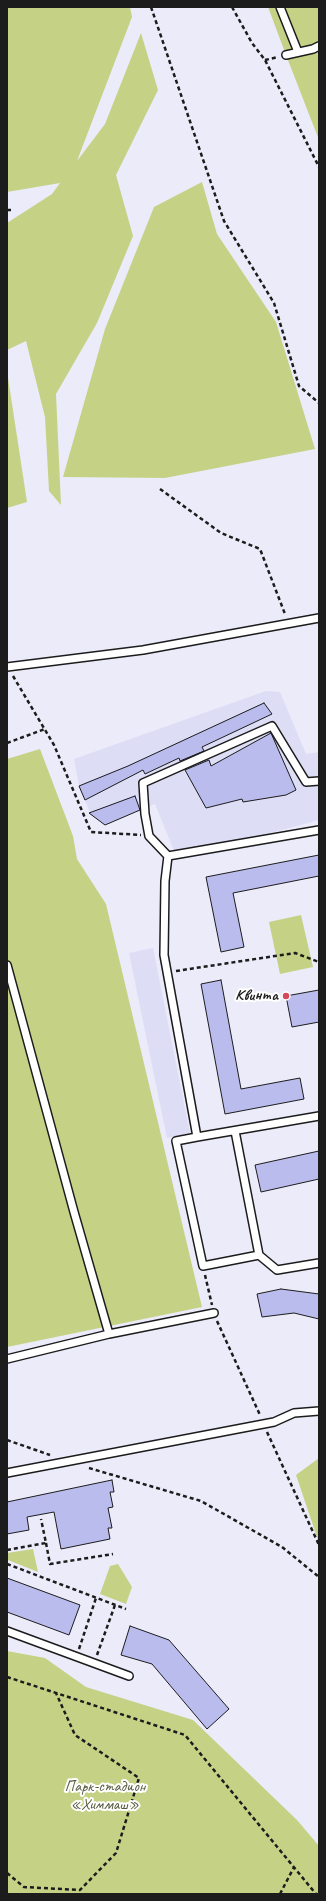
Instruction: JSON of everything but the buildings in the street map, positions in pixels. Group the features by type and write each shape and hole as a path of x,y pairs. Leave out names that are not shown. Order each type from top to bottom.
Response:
{"lane":[{"path":"280,7 298,52"},
{"path":"286,55 313,49 319,46"},
{"path":"8,667 144,650 319,618"},
{"path":"168,856 149,836 145,814 143,783 272,726 306,782 319,781"},
{"path":"168,856 319,830"},
{"path":"168,856 165,881 164,955 197,1137"},
{"path":"7,965 74,1212 109,1334"},
{"path":"259,1255 203,1266 176,1141 319,1116"},
{"path":"235,1131 259,1255 277,1270 319,1263"},
{"path":"7,1359 109,1334 214,1313"},
{"path":"7,1472 263,1424 294,1413 319,1411"},
{"path":"7,1631 129,1676"}],"path":[{"path":"151,7 224,221 274,303 299,386 319,403"},
{"path":"232,7 252,43 265,60 319,167"},
{"path":"160,489 221,534 260,549 289,624"},
{"path":"8,667 54,745 91,832 149,836"},
{"path":"7,743 45,729"},
{"path":"167,972 295,953 319,962"},
{"path":"203,1266 214,1313"},
{"path":"7,1440 68,1461 201,1501 282,1547 319,1577"},
{"path":"41,1519 50,1564 113,1554"},
{"path":"7,1550 46,1543"},
{"path":"7,1564 126,1609"},
{"path":"77,1656 96,1598"},
{"path":"94,1663 115,1604"},
{"path":"7,1677 185,1735 316,1894"},
{"path":"7,1873 24,1887 80,1890 116,1853 139,1778 74,1735 55,1693"},
{"path":"280,1894 294,1867"}],"shaded area":[{"path":"266,691 280,692 306,754 319,752 319,820 177,858 155,804 105,825 91,815 79,786 74,759"},
{"path":"153,948 190,1133 167,1138 129,953"}],"green space":[{"path":"7,7 130,7 132,17 77,161 105,124 141,33 158,90 116,175 133,236 97,323 56,394 61,505 49,491 45,417 26,341 7,350 7,223 52,194 60,183 7,192"},
{"path":"268,7 319,7 319,140 286,55"},
{"path":"202,182 217,234 276,322 315,449 165,478 63,477 105,329 154,207"},
{"path":"7,371 27,502 7,508"},
{"path":"40,749 73,836 77,859 106,904 202,1307 7,1347 7,759"},
{"path":"301,915 313,967 280,974 269,922"},
{"path":"319,1458 319,1543 296,1475"},
{"path":"33,1549 38,1572 8,1560 7,1553"},
{"path":"118,1564 132,1587 126,1604 100,1594 110,1566"},
{"name":"Парк-стадион «Химмаш»","path":"7,1651 45,1658 86,1687 193,1720 297,1820 319,1846 319,1894 7,1894"}],"place":[{"name":"Квинта","path":"286,996"}]}
